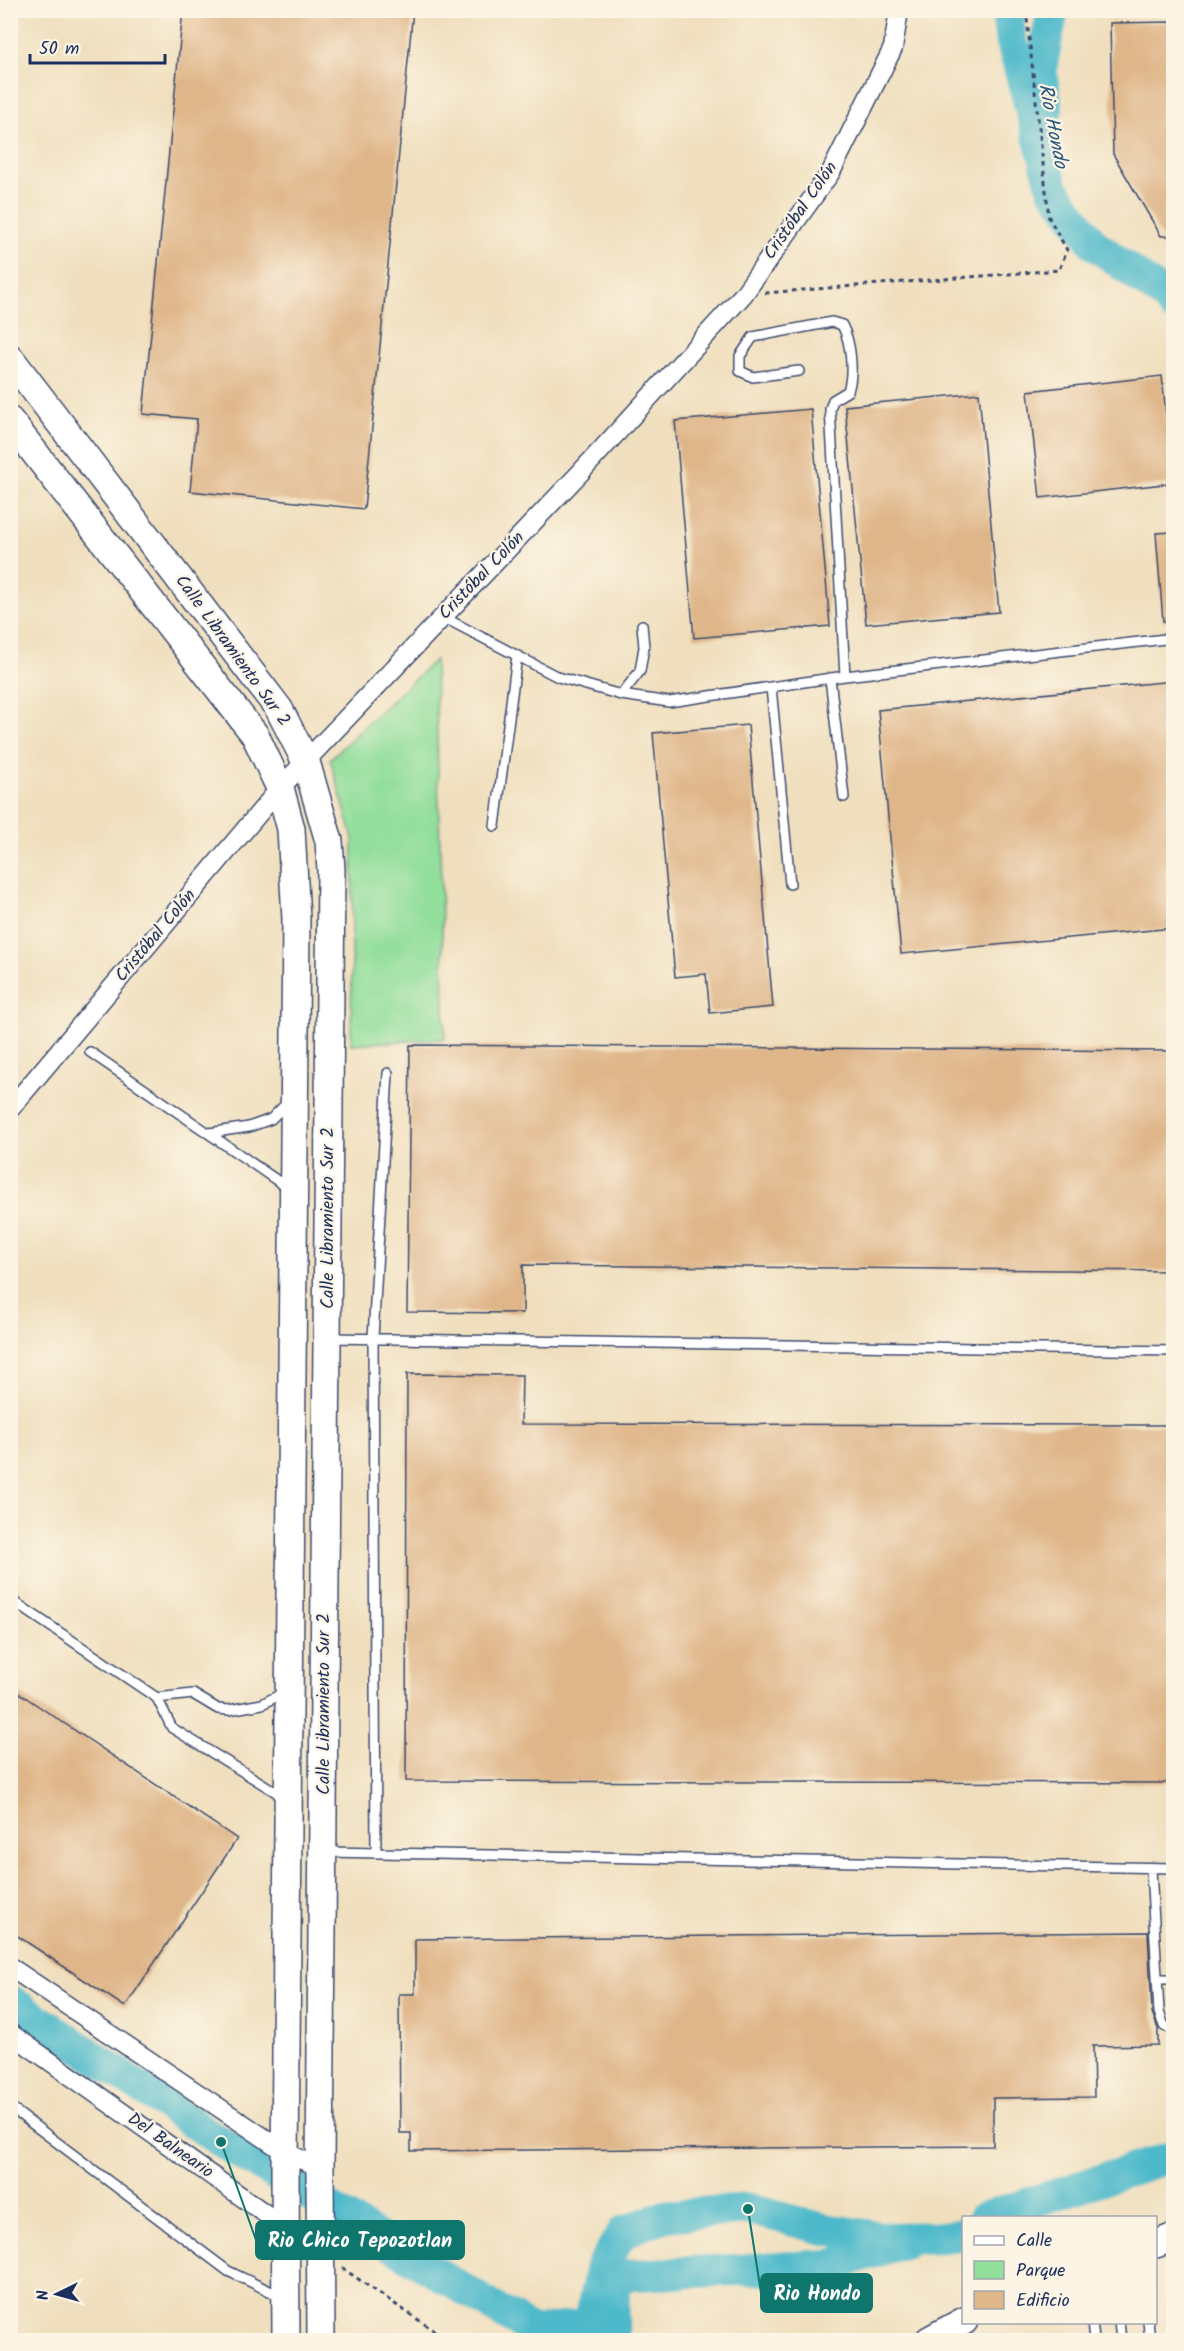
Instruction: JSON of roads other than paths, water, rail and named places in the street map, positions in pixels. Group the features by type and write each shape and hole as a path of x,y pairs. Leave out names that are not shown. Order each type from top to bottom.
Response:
{"main road":[{"name":"Calle Libramiento Sur 2","path":"10,358 279,709 306,762 329,841 331,870 320,2174 321,2340"},
{"path":"10,416 36,392"},
{"name":"Calle Libramiento Sur 2","path":"10,421 255,735 280,788 291,829 296,919 284,2298 286,2340"},
{"path":"295,1028 330,1028"},
{"path":"293,1338 327,1338"},
{"path":"288,1800 323,1801"},
{"path":"288,1852 323,1852"},
{"path":"1157,2243 1173,2237"},
{"path":"930,2340 962,2323"}],"street":[{"name":"Cristóbal Colón","path":"10,1109 280,788 580,472 742,295 831,172 893,48 899,10"},
{"path":"10,1967 285,2158 320,2174"},
{"name":"Del Balneario","path":"10,2033 285,2222 285,2229 321,2245"}],"lane":[{"path":"799,371 753,377 740,371 740,356 753,337 832,322 842,325 847,335 851,381 848,391 833,400 830,409 845,676"},
{"path":"443,617 558,677 621,695 669,702 845,676 1173,638"},
{"path":"621,695 640,671 644,647 642,625"},
{"path":"495,826 518,656"},
{"path":"830,678 844,796"},
{"path":"771,687 790,884"},
{"path":"90,1052 294,1192"},
{"path":"376,1852 373,1338 388,1073"},
{"path":"209,1133 249,1126 271,1119 295,1096"},
{"path":"327,1338 1173,1351"},
{"path":"10,1599 157,1698 172,1728 288,1800"},
{"path":"157,1698 193,1694 218,1709 230,1710 262,1704 290,1690"},
{"path":"323,1852 1173,1868"},
{"path":"1151,1869 1159,1979 1159,2012 1164,2026 1173,2030"},
{"path":"1159,1979 1173,1979"},
{"path":"10,2107 228,2271 284,2298"},
{"path":"1092,2324 1094,2340"},
{"path":"1119,2324 1121,2340"},
{"path":"1148,2324 1150,2340"}],"waterway":[{"path":"1007,10 1010,35 1053,189 1094,244 1166,297 1174,307"},
{"name":"Rio Hondo","path":"1047,109 1041,68 1053,10"},
{"path":"10,2000 221,2142 534,2332 589,2324"},
{"path":"989,2216 1174,2156"},
{"name":"Rio Hondo","path":"592,2340 589,2324 601,2267 623,2232 665,2216 748,2209 824,2229 888,2238 950,2237 962,2234"},
{"path":"613,2340 614,2276 833,2265 903,2243"}],"place":[{"name":"Rio Chico Tepozotlan","path":"221,2142"},
{"name":"Rio Hondo","path":"748,2209"}]}
